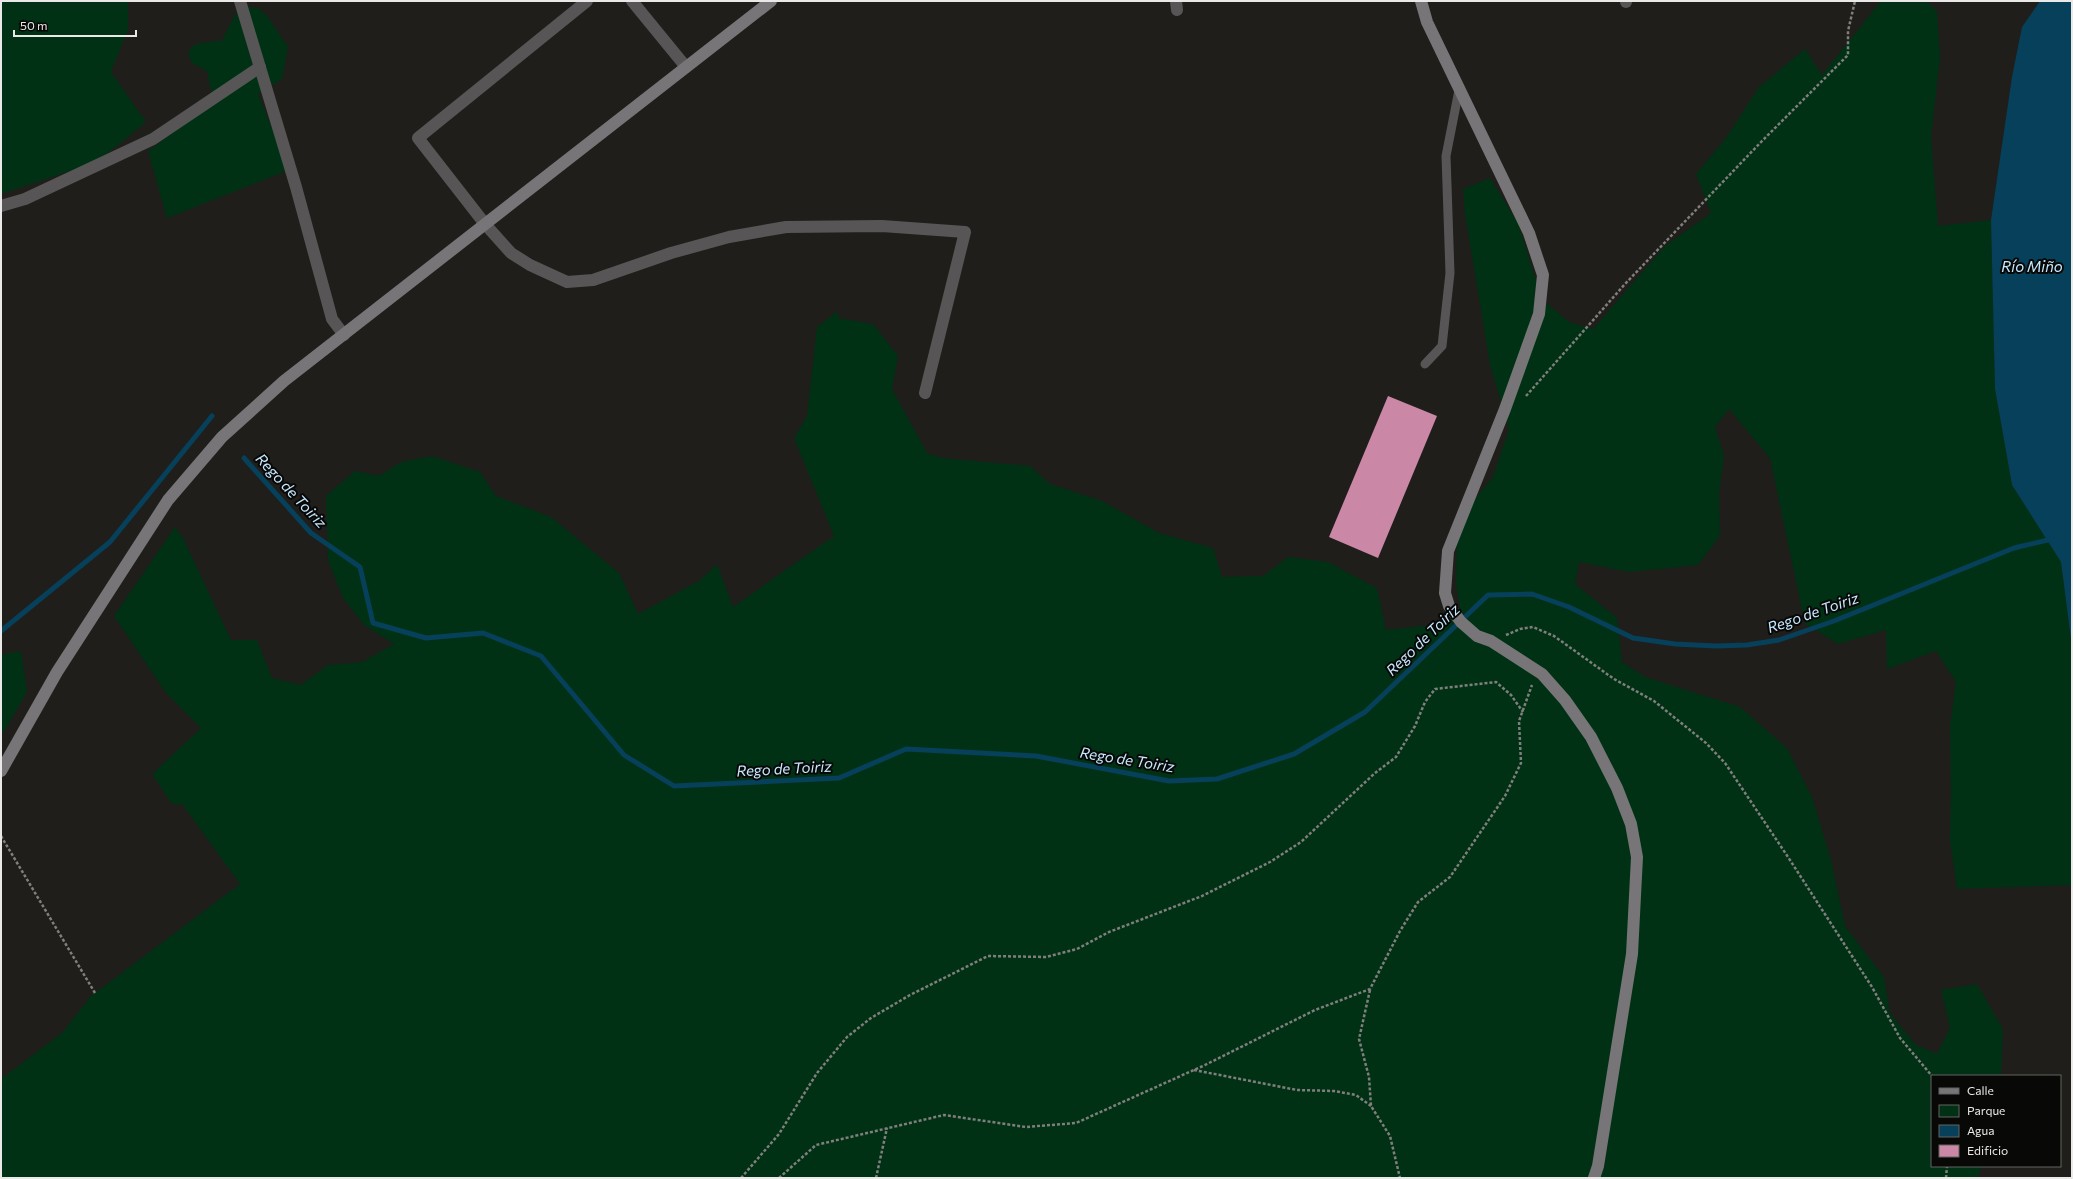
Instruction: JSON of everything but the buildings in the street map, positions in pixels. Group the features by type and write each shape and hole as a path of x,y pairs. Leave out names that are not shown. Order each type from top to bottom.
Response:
{"street":[{"path":"240,1 296,187 332,319 344,335"},
{"path":"587,1 418,138 485,224 511,253 530,265 567,282 593,280 671,253 730,237 786,227 882,226 965,232 925,393"},
{"path":"632,1 686,67"},
{"path":"1,771 57,672 168,500 222,437 284,381 771,1"},
{"path":"1421,1 1426,22 1529,233 1543,275 1539,314 1505,409 1448,551 1445,586 1447,600 1461,622 1477,636 1491,641 1542,674 1565,700 1591,737 1617,788 1631,824 1636,858 1632,954 1598,1166 1594,1178"},
{"path":"1,206 25,199 153,139 260,67"}],"lane":[{"path":"1425,364 1442,346 1450,273 1446,156 1459,90"}],"path":[{"path":"1523,399 1625,284 1848,55 1848,31 1855,1"},
{"path":"1491,641 1520,629 1533,627 1554,636 1614,679 1654,701 1706,743 1725,764 1788,857 1872,987 1900,1038 1931,1075"},
{"path":"1370,1106 1369,1077 1359,1039 1370,989 1400,931 1418,902 1450,877 1505,796 1521,763 1519,721 1531,686 1542,674"},
{"path":"741,1178 779,1134 817,1074 847,1037 871,1018 917,992 988,956 1046,957 1077,949 1109,932 1202,896 1270,862 1301,842 1375,774 1396,757 1415,726 1425,702 1435,689 1496,682 1511,695 1523,712"},
{"path":"1,836 95,993"},
{"path":"779,1178 816,1145 944,1115 1026,1127 1076,1123 1193,1070 1315,1010 1370,989"},
{"path":"1193,1070 1297,1090 1334,1091 1356,1095 1370,1106 1390,1136 1400,1178"},
{"path":"876,1178 887,1128"},
{"path":"1946,1178 1947,1167"}],"green space":[{"path":"1,1 128,1 128,29 111,72 146,122 97,162 1,194"},
{"path":"1881,1 1927,1 1937,11 1940,58 1931,137 1938,226 1991,220 1995,389 2012,485 2061,561 2072,647 2072,885 1957,889 1950,840 1950,726 1956,682 1936,651 1887,669 1886,630 1838,644 1805,624 1770,458 1729,409 1715,427 1724,456 1719,492 1720,536 1698,565 1630,572 1579,562 1575,584 1617,618 1622,662 1645,677 1740,707 1787,748 1812,797 1831,860 1845,926 1884,977 1890,1013 1915,1044 1937,1054 1950,1028 1941,990 1977,984 2003,1029 2001,1075 1931,1075 1931,1167 1981,1167 1978,1178 1,1178 1,1079 62,1033 91,996 240,884 182,804 172,804 152,774 201,728 166,693 114,616 175,527 183,538 231,640 257,640 272,678 301,685 328,665 362,662 394,644 364,625 343,598 328,560 326,496 355,471 379,476 401,462 432,456 480,472 496,496 551,517 619,573 638,614 699,581 717,564 733,607 834,536 794,438 807,416 817,327 838,311 838,318 873,324 898,356 892,389 927,453 941,458 1030,466 1050,484 1102,501 1159,533 1213,548 1222,577 1263,576 1288,557 1328,562 1377,588 1386,630 1431,625 1461,613 1456,584 1457,537 1471,504 1493,477 1509,429 1490,365 1465,214 1463,189 1490,178 1518,223 1542,299 1569,322 1593,329 1665,246 1711,213 1696,174 1726,138 1759,87 1805,49 1822,75"},
{"path":"240,5 258,8 268,17 288,47 282,79 258,94 289,170 167,218 148,151 184,125 213,99 207,71 192,63 188,52 195,44 223,40"},
{"path":"21,651 27,692 1,736 1,655"}],"water":[{"name":"Río Miño","path":"2040,1 2072,1 2072,647 2061,562 2012,485 1995,389 1991,220 2012,77 2022,27"}],"waterway":[{"name":"Rego de Toiriz","path":"1,631 110,542 212,416"},
{"name":"Rego de Toiriz","path":"244,458 311,533 360,567 373,623 426,638 483,633 541,656 624,755 674,786 839,778 906,749 1036,756 1169,781 1217,779 1294,754 1365,712 1488,595 1532,594 1569,607 1633,638 1675,644 1716,646 1747,645 1779,640 1834,621 2014,548 2052,539"}]}
